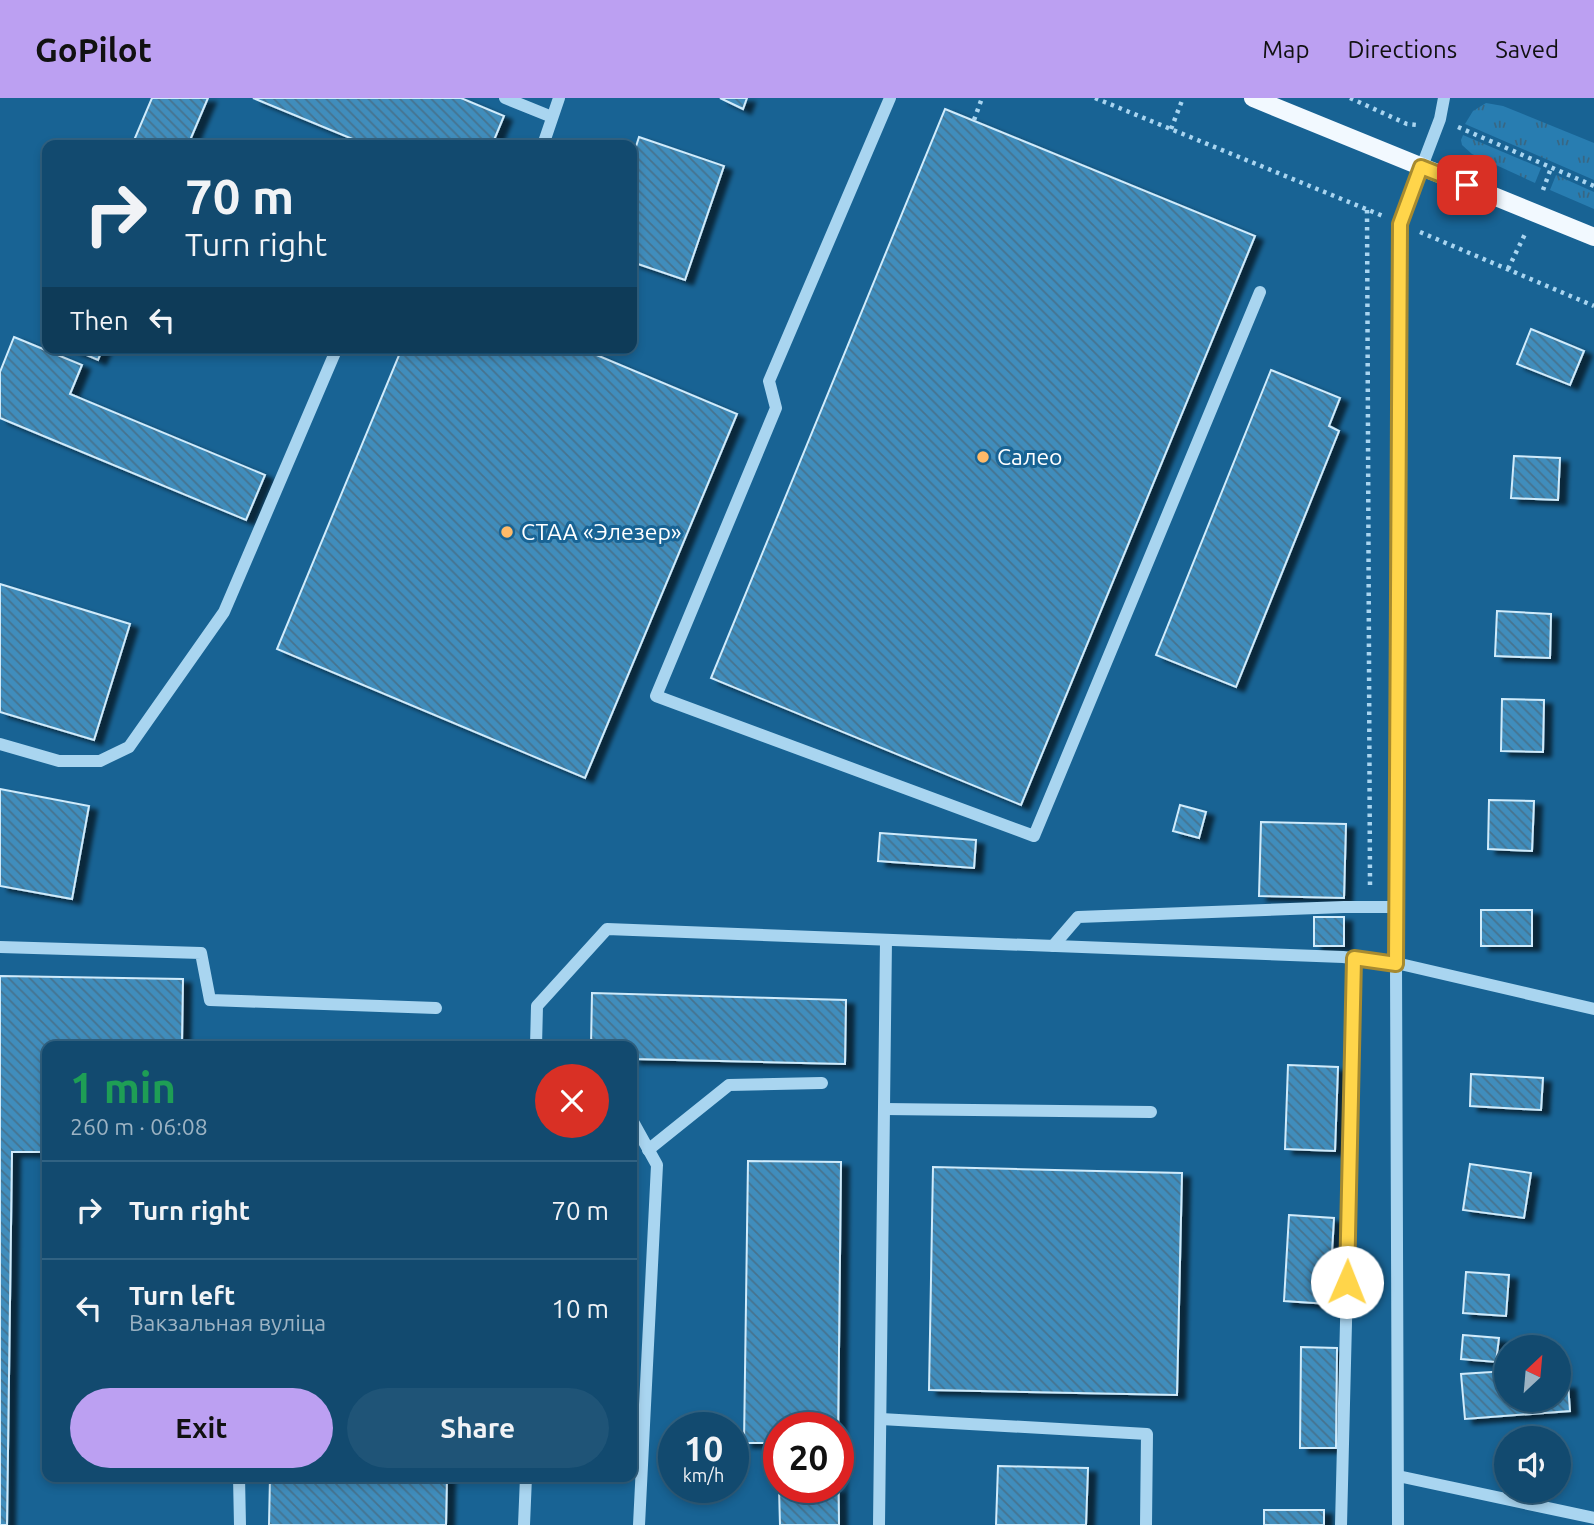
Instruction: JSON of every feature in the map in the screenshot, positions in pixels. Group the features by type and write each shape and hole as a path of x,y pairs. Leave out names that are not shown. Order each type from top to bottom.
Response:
{"main road":[{"path":"1253,98 1594,237"}],"street":[{"path":"505,98 552,117"},
{"path":"545,140 559,98"},
{"path":"890,98 769,381 776,408 656,695 1034,836 1260,292"},
{"path":"1398,1525 1396,907 1400,224 1440,119 1444,98"},
{"path":"0,744 59,761 100,761 130,747 224,612 334,354"},
{"path":"1053,946 1078,917 1396,907"},
{"path":"536,1041 537,1006 607,929 1354,958 1396,964 1594,1009"},
{"path":"879,1525 886,940"},
{"path":"0,947 201,953 210,1000 436,1008"},
{"path":"1341,1525 1354,958"},
{"path":"648,1150 729,1085 822,1083"},
{"path":"884,1110 1151,1112"},
{"path":"637,1129 657,1166 639,1525"},
{"path":"881,1419 1147,1434 1146,1525"},
{"path":"1398,1476 1594,1518"},
{"path":"239,1482 240,1525"},
{"path":"524,1525 526,1482"}],"path":[{"path":"974,120 982,98"},
{"path":"1095,98 1594,306"},
{"path":"1171,129 1183,98"},
{"path":"1350,98 1407,124 1416,125 1423,121 1429,112 1594,186"},
{"path":"1367,210 1370,907"}],"green space":[{"path":"1486,103 1503,106 1594,143 1594,180 1465,124 1473,111"},
{"path":"1463,135 1541,168 1535,183 1472,154 1462,145"},
{"path":"1556,175 1594,192 1594,209 1550,190"}],"building":[{"path":"152,98 208,98 190,140 134,140"},
{"path":"253,98 461,98 504,116 494,140 355,140"},
{"path":"720,98 747,98 743,109"},
{"name":"Салео","path":"945,109 1255,236 1021,805 711,678"},
{"path":"639,137 724,166 685,280 637,264"},
{"path":"1531,329 1584,351 1570,385 1517,364"},
{"path":"14,337 42,349 42,354 55,354 82,365 70,394 265,475 246,520 0,418 0,372"},
{"path":"84,354 100,354 98,360"},
{"name":"СТАА «Элезер»","path":"400,354 594,354 737,414 585,778 277,649"},
{"path":"1271,370 1340,398 1329,426 1339,431 1236,687 1156,655"},
{"path":"1514,456 1560,458 1558,500 1511,498"},
{"path":"0,584 130,624 94,740 0,712"},
{"path":"1497,611 1551,614 1550,658 1495,656"},
{"path":"1502,699 1544,700 1543,752 1501,751"},
{"path":"0,789 89,806 72,899 0,886"},
{"path":"1489,800 1534,801 1532,851 1488,849"},
{"path":"1180,805 1206,812 1199,838 1173,831"},
{"path":"1261,822 1346,824 1344,898 1259,896"},
{"path":"880,833 976,840 974,868 878,861"},
{"path":"1481,910 1532,910 1532,946 1481,946"},
{"path":"1314,917 1344,917 1344,946 1314,946"},
{"path":"0,976 183,979 182,1041 42,1041 42,1152 12,1152 7,1525 0,1525"},
{"path":"592,993 846,1000 845,1064 637,1059 637,1041 591,1041"},
{"path":"1288,1065 1338,1067 1335,1151 1285,1149"},
{"path":"1471,1074 1543,1078 1541,1110 1470,1106"},
{"path":"748,1161 841,1162 838,1412 763,1412 763,1443 749,1443 749,1412 744,1412"},
{"path":"1470,1164 1531,1173 1524,1218 1463,1210"},
{"path":"933,1167 1182,1173 1177,1395 929,1390"},
{"path":"1289,1215 1334,1218 1329,1304 1284,1301"},
{"path":"1466,1272 1509,1275 1506,1316 1463,1313"},
{"path":"1463,1335 1494,1338 1494,1362 1461,1359"},
{"path":"1301,1347 1337,1348 1336,1448 1300,1448"},
{"path":"1494,1372 1494,1412 1557,1412 1465,1419 1461,1374"},
{"path":"998,1466 1088,1468 1086,1525 996,1525"},
{"path":"270,1482 447,1482 446,1525 269,1525"},
{"path":"779,1503 839,1503 839,1525 780,1525"},
{"path":"1264,1510 1324,1510 1324,1525 1264,1525"}],"place":[{"name":"Салео","path":"983,457"},
{"name":"СТАА «Элезер»","path":"507,532"}],"route":[{"path":"1347,1282 1354,958 1396,964 1400,224 1421,167 1467,185"}]}
